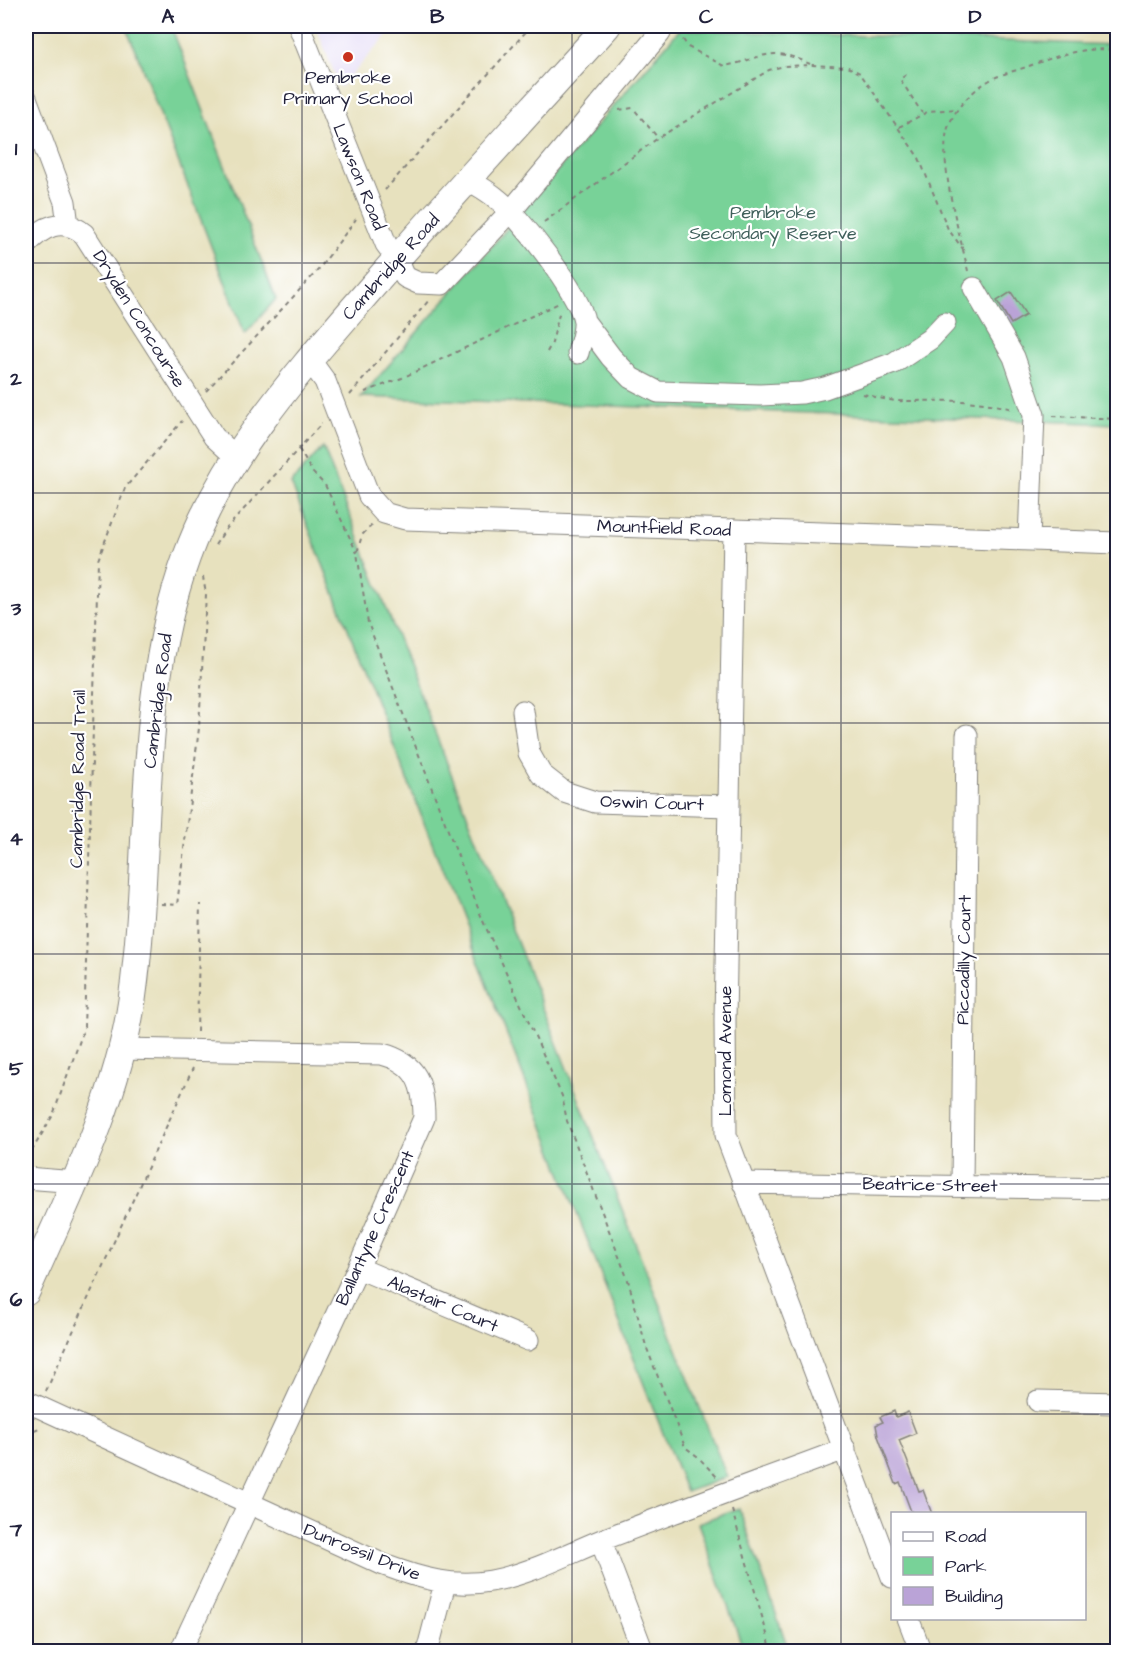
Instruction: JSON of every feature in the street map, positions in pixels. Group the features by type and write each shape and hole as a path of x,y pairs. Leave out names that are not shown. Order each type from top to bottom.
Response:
{"main road":[{"name":"Cambridge Road","path":"26,1292 76,1182 122,1049 132,1002 153,708 167,627 180,577 196,533 250,435 309,359 607,26"}],"street":[{"name":"Lawson Road","path":"299,26 386,244 397,259 405,277 418,283 442,284"},
{"path":"442,284 511,211 669,32"},
{"path":"26,98 65,202 68,225 58,224 42,229 26,246"},
{"path":"469,180 497,198 529,232 563,300 584,321 610,357 631,378 658,392 760,395 802,393 825,388 894,363 930,339 945,323"},
{"name":"Dryden Concourse","path":"68,225 77,229 89,240 214,437 236,457"},
{"path":"974,288 1014,357 1034,418 1029,539"},
{"path":"578,353 584,321"},
{"name":"Mountfield Road","path":"309,359 342,402 369,496 384,513 405,519 1118,543"},
{"name":"Lomond Avenue","path":"734,530 724,1107 726,1135 891,1573"},
{"name":"Oswin Court","path":"523,711 528,753 541,774 564,792 595,802 729,806"},
{"name":"Piccadilly Court","path":"962,1185 967,735"},
{"name":"Ballantyne Crescent","path":"122,1049 382,1054 400,1059 414,1073 424,1094 424,1118 358,1268 180,1652"},
{"path":"26,1178 76,1182"},
{"name":"Beatrice Street","path":"743,1183 1118,1189"},
{"name":"Alastair Court","path":"358,1268 528,1340"},
{"name":"Dunrossil Drive","path":"26,1401 384,1565 413,1576 445,1583 491,1581 529,1571 601,1541 845,1449"},
{"path":"1038,1401 1118,1403"},
{"path":"601,1541 643,1652"},
{"path":"427,1652 445,1583"},
{"path":"909,1620 921,1652"}],"path":[{"path":"669,32 688,47 724,66 771,52 791,55 812,65"},
{"path":"974,288 949,182 946,152 947,131 958,109 973,93 994,78 1072,52 1106,49 1118,51"},
{"path":"529,232 658,138 769,70 784,66 812,65 848,68 860,73 919,158 948,229 963,249"},
{"path":"906,75 900,79 922,113"},
{"path":"613,107 621,110 633,108 658,138"},
{"path":"898,128 922,113 958,109"},
{"path":"214,547 226,530 342,402 442,284"},
{"path":"547,352 559,322 563,300"},
{"path":"365,392 428,366 563,300"},
{"path":"861,394 903,402 948,399 988,402 1034,418 1118,419"},
{"name":"Cambridge Road Trail","path":"26,1162 53,1115 84,1029 98,560 130,480 189,413"},
{"path":"299,449 312,472 325,484 357,553 368,623 483,921 562,1096 567,1121 624,1269 646,1346 685,1447 721,1481"},
{"path":"357,553 362,535 375,523"},
{"path":"140,904 177,904 199,728 206,594 203,574"},
{"path":"196,1038 200,904"},
{"path":"52,1395 46,1391 195,1063"},
{"path":"26,1434 46,1424"},
{"path":"731,1508 772,1652"}],"shaded area":[{"name":"Pembroke Primary School","path":"316,26 395,26 340,88"}],"green space":[{"path":"126,26 171,26 276,299 245,334"},
{"name":"Pembroke Secondary Reserve","path":"680,29 1117,45 1117,424 361,397"},
{"path":"323,447 727,1477 686,1492 291,483"},
{"path":"739,1508 789,1651 744,1651 698,1523"}],"building":[{"path":"1011,292 1026,315 1011,324 997,301"},
{"path":"894,1411 896,1417 908,1412 916,1433 899,1440 919,1491 923,1490 931,1512 911,1512 900,1482 896,1484 878,1436 876,1425 883,1422 880,1417"}],"place":[{"name":"Pembroke Primary School","path":"348,57"}]}
